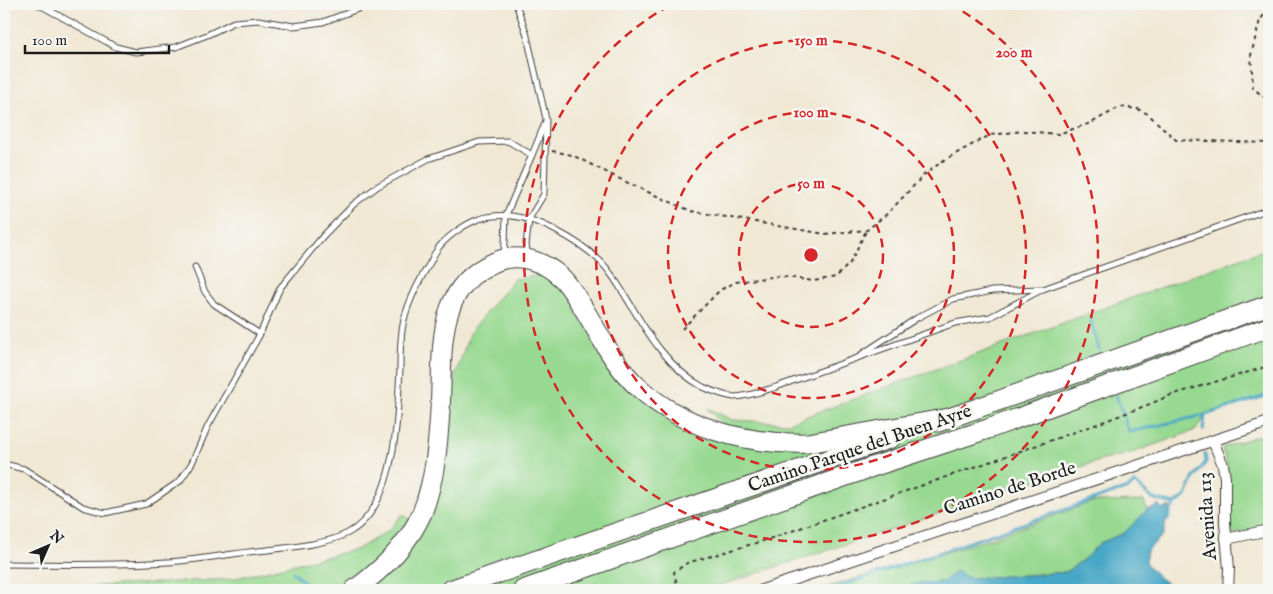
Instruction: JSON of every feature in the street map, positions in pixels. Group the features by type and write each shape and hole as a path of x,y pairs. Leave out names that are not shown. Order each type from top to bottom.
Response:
{"highway":[{"path":"354,590 374,575 397,552 411,534 421,513 430,486 436,455 442,344 448,314 454,298 466,281 481,269 496,261 512,257 526,258 550,269 568,285 615,360 634,383 670,410 707,428 752,440 802,444 950,418"},
{"name":"Camino Parque del Buen Ayre","path":"450,590 950,418 1269,305"},
{"name":"Camino Parque del Buen Ayre","path":"523,590 872,467 988,429 1269,327"}],"street":[{"name":"Camino de Borde","path":"762,590 1269,422"},
{"name":"Avenida 113","path":"1213,440 1223,465 1225,478 1226,539 1229,569 1228,590"},
{"path":"1226,539 1269,530"}],"lane":[{"path":"38,4 116,47 136,52 176,47 234,22 258,20 294,26 323,22 371,4"},
{"path":"516,4 526,32 546,119 544,194 529,219 526,245 527,251 535,262"},
{"path":"496,261 504,253 506,215 546,119"},
{"path":"4,464 24,469 82,507 105,514 146,504 180,481 192,463 208,426 260,334 280,288 323,236 354,204 378,186 428,159 479,142 508,141 532,155"},
{"path":"4,564 167,562 294,546 331,539 349,532 364,520 376,504 384,488 391,460 398,412 401,336 404,320 421,276 439,247 454,233 478,220 506,215 529,219 564,234 586,248 615,279 647,331 679,370 693,382 712,391 734,397 776,387 955,323 990,317 1043,289 1269,210"},
{"path":"195,267 205,292 214,304 260,334"},
{"path":"854,359 917,318 953,299 992,291 1043,289"}],"path":[{"path":"1269,9 1260,20 1251,55 1253,88 1269,101"},
{"path":"682,329 720,290 736,282 779,276 813,281 836,277 850,263 866,230 888,213 924,175 944,160 990,135 1023,131 1058,134 1091,123 1120,107 1138,109 1148,114 1176,140 1269,143"},
{"path":"545,149 572,155 632,185 691,211 824,234 866,230"},
{"path":"678,590 674,572 687,563 766,540 1101,423 1171,395 1269,366"}],"green space":[{"path":"1269,248 1269,395 1205,415 1196,430 1128,454 1099,461 706,590 26,590 232,579 358,549 388,531 403,514 416,524 440,408 459,365 470,332 514,279 556,273 630,379 733,435 707,408 733,420 788,423"},
{"path":"1269,432 1269,527 1229,535 1227,464 1222,448"},
{"path":"1144,501 1147,510 1124,533 1100,543 1085,558 1066,572 918,583 895,590 817,590 983,541 1093,502"}],"water":[{"path":"1158,504 1163,509 1170,506 1163,535 1147,551 1145,562 1171,590 895,590 918,583 943,582 956,571 969,578 1066,572 1085,558 1100,543 1124,533 1147,510 1154,508"}],"waterway":[{"path":"1090,318 1099,350"},
{"path":"1116,395 1129,432 1205,415 1269,395"},
{"path":"1203,430 1205,415"},
{"path":"829,590 1128,488 1135,483 1153,499 1175,504 1186,496 1193,479 1206,462 1205,454"},
{"path":"1168,520 1175,504"},
{"path":"293,572 313,590"}]}
